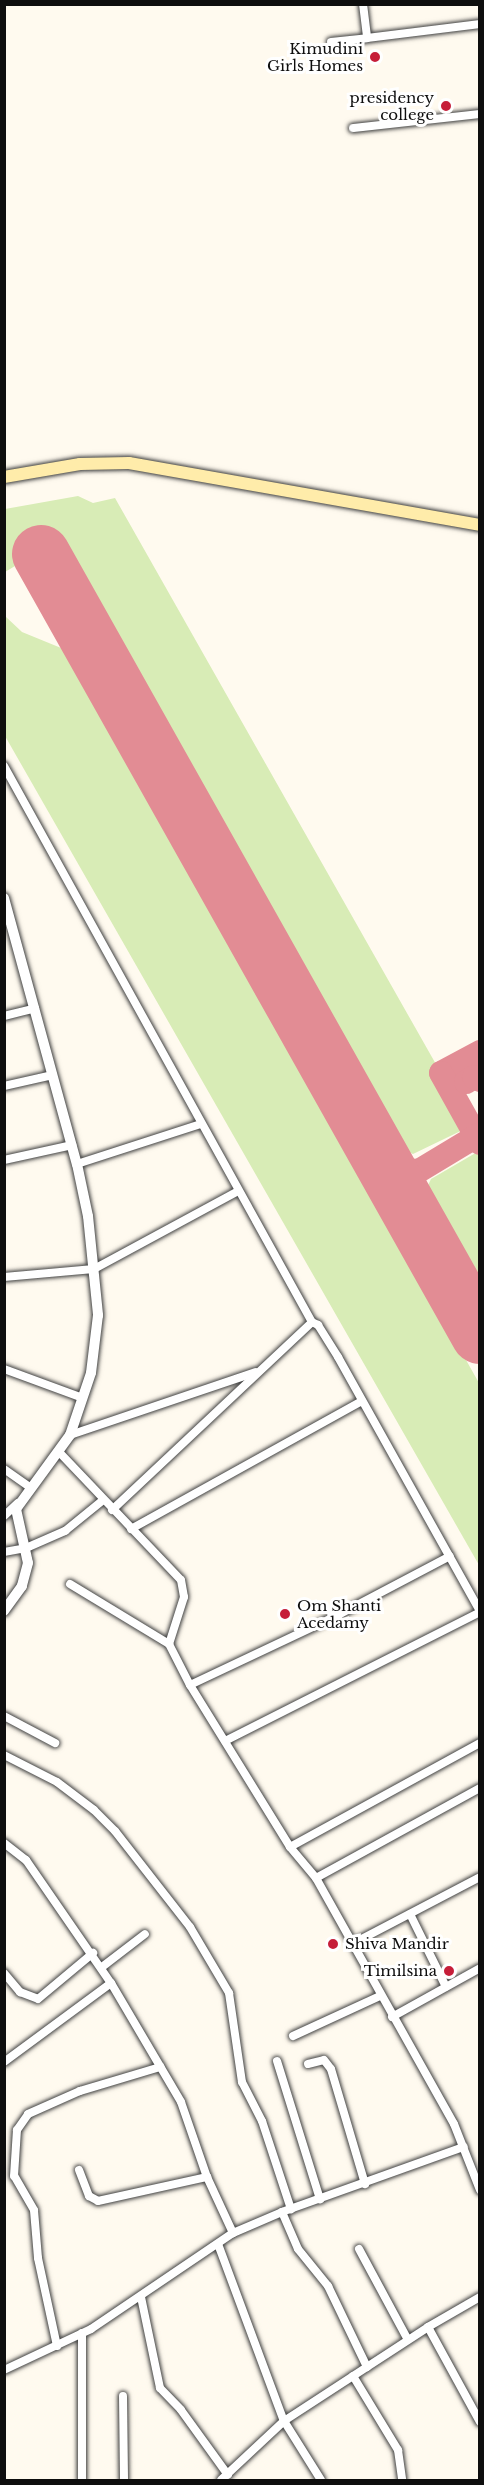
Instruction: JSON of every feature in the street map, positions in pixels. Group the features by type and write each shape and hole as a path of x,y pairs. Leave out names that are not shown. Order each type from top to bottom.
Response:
{"main road":[{"path":"4,477 60,466 129,463 480,525"}],"street":[{"path":"363,4 367,38"},
{"path":"331,42 480,24"},
{"path":"353,128 480,114"},
{"path":"4,766 312,1323 318,1325 480,1611 225,1741"},
{"path":"4,898 9,928 35,1008 77,1164 94,1269 96,1346 83,1398 70,1435 60,1453 18,1503 4,1516"},
{"path":"4,1016 35,1008"},
{"path":"4,1086 53,1075"},
{"path":"77,1164 201,1124"},
{"path":"4,1160 72,1145"},
{"path":"4,1277 94,1269 238,1191"},
{"path":"112,1510 312,1323"},
{"path":"4,1369 83,1398"},
{"path":"70,1435 260,1371"},
{"path":"131,1529 362,1401"},
{"path":"60,1453 181,1580 184,1597 170,1644"},
{"path":"4,1469 31,1488"},
{"path":"4,1552 26,1548 65,1531 104,1500"},
{"path":"4,1611 22,1586 28,1563 26,1548 16,1517 18,1503"},
{"path":"190,1685 340,1614 450,1556"},
{"path":"70,1584 170,1644 190,1685 290,1847 316,1878 380,1996 454,2124 480,2190"},
{"path":"4,1716 55,1743"},
{"path":"290,1847 480,1743"},
{"path":"4,1755 57,1782 94,1810 115,1831 190,1927 229,1993 242,2082 261,2121 298,2249 328,2286 367,2367"},
{"path":"316,1878 480,1788"},
{"path":"4,1843 26,1860 102,1967 181,2102 207,2177 233,2233"},
{"path":"352,1944 480,1877"},
{"path":"410,1914 446,1987"},
{"path":"102,1967 145,1934"},
{"path":"4,1973 20,1992 38,1999 93,1953"},
{"path":"392,2017 480,1968"},
{"path":"4,2062 111,1983"},
{"path":"293,2036 380,1996"},
{"path":"308,2064 324,2060 331,2068 365,2184"},
{"path":"277,2061 320,2199"},
{"path":"57,2346 38,2258 34,2210 14,2176 17,2130 28,2114 80,2091 160,2067"},
{"path":"4,2370 82,2333 141,2297 233,2233 287,2210 464,2148"},
{"path":"79,2170 89,2196 98,2201 207,2177"},
{"path":"218,2244 284,2421 321,2481"},
{"path":"358,2249 408,2340"},
{"path":"141,2297 160,2388 181,2410 225,2478 284,2421 428,2327 480,2297"},
{"path":"428,2327 480,2422"},
{"path":"82,2333 82,2481"},
{"path":"353,2376 398,2450 402,2481"},
{"path":"123,2396 124,2481"}],"green space":[{"path":"78,496 93,503 115,498 471,1126 413,1154 389,1143 52,544 5,572 5,509"},
{"path":"5,616 22,632 66,650 479,1383 479,1565 5,736"},
{"path":"479,1151 479,1303 426,1208 423,1196 431,1179"}],"taxiway":[{"path":"480,1052 441,1073 480,1143"},
{"path":"466,1082 474,1077 480,1080"},
{"path":"407,1206 405,1189 412,1175 480,1134"},
{"path":"379,1156 393,1170 416,1171"}],"runway":[{"path":"41,554 480,1335"}],"place":[{"name":"Kimudini Girls Homes","path":"375,57"},
{"name":"presidency college","path":"446,106"},
{"name":"Om Shanti Acedamy","path":"285,1614"},
{"name":"Shiva Mandir","path":"333,1944"},
{"name":"Timilsina","path":"449,1971"}]}
